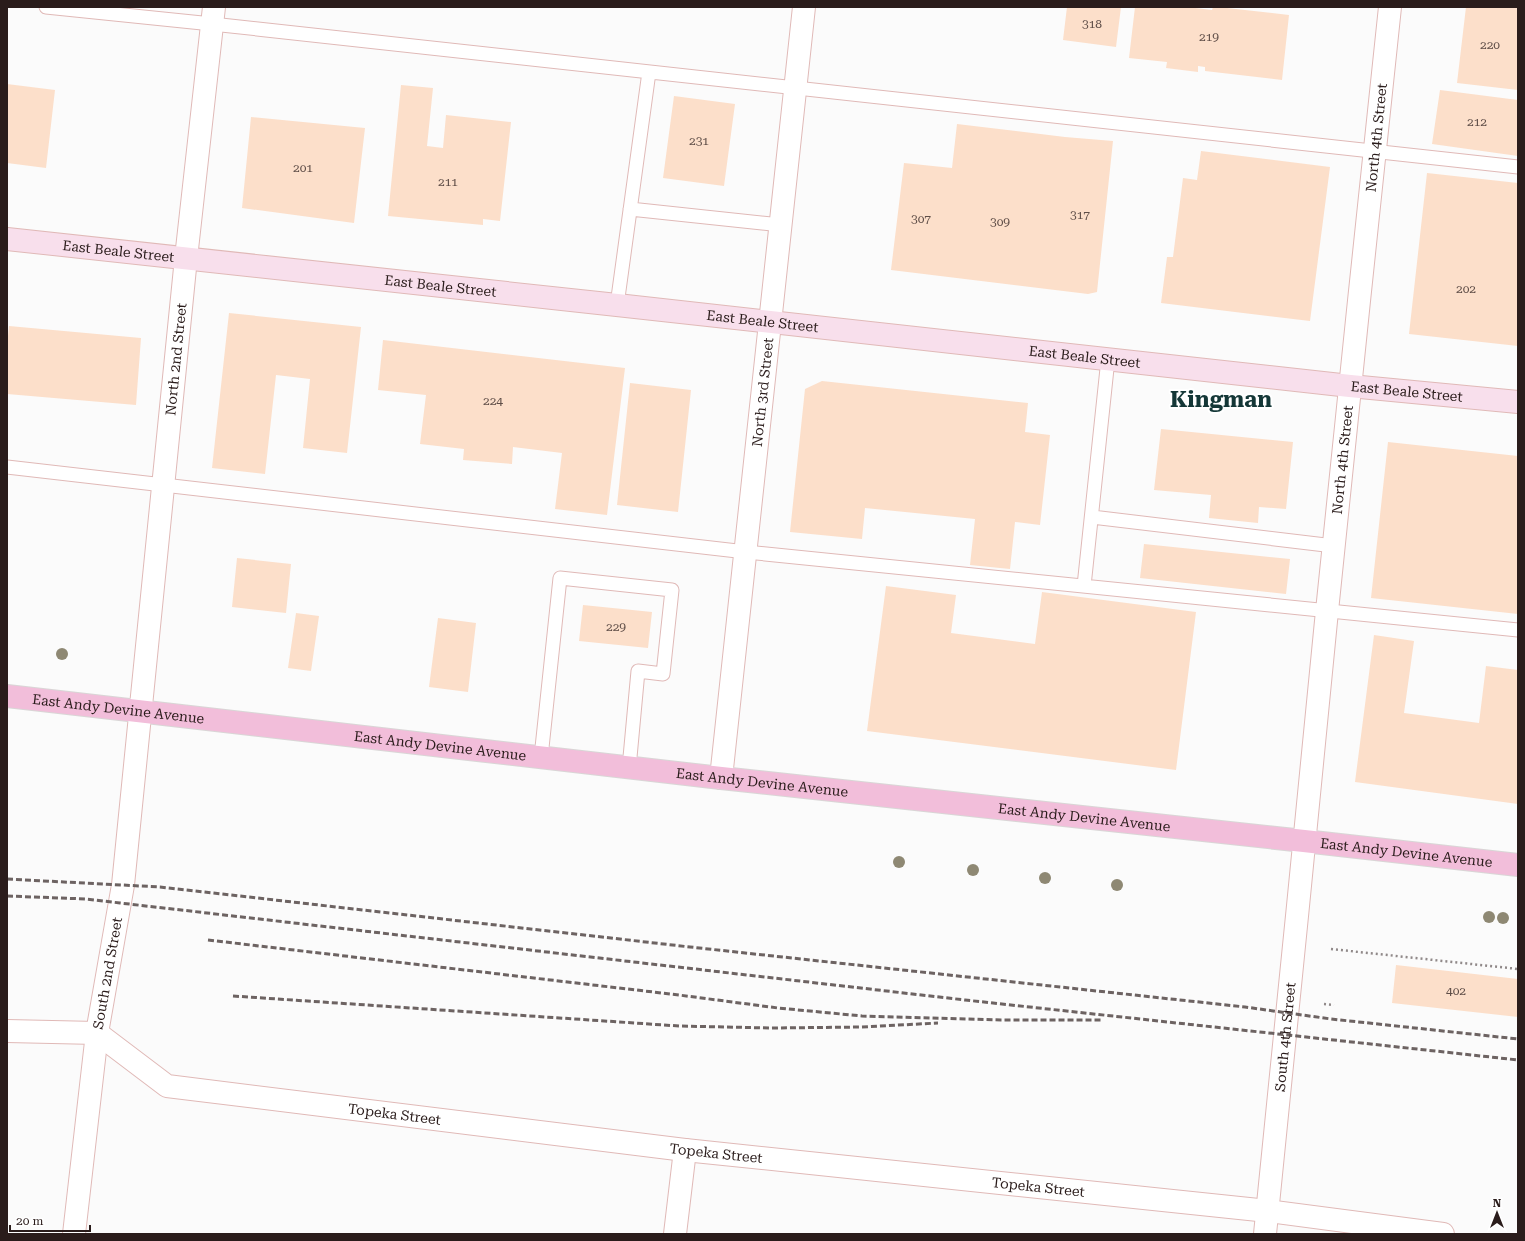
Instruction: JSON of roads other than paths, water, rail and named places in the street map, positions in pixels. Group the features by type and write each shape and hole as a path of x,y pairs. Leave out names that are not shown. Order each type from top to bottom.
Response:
{"main road":[{"name":"East Beale Street","path":"7,239 1350,386 1518,402"},
{"name":"East Andy Devine Avenue","path":"7,696 629,768 1518,865"}],"street":[{"name":"North 3rd Street","path":"721,778 804,7"},
{"name":"North 4th Street","path":"1304,841 1390,7"},
{"name":"North 2nd Street","path":"141,712 186,258 213,15"},
{"name":"South 2nd Street","path":"74,1234 97,1032 123,885 141,712"},
{"name":"South 4th Street","path":"1265,1234 1289,1013 1304,841"},
{"path":"7,1031 97,1032"},
{"name":"Topeka Street","path":"97,1032 167,1086 685,1150 1268,1211 1443,1234"},
{"path":"676,1234 685,1150"}],"lane":[{"path":"46,7 213,15 649,72 1518,167"},
{"path":"617,305 649,72"},
{"path":"630,209 781,225"},
{"path":"1084,586 1108,359"},
{"path":"7,467 746,552 1518,630"},
{"path":"1092,517 1334,546"},
{"path":"541,757 560,578 672,590 663,674 638,672 629,768"}],"railway":[{"path":"7,879 160,887 690,947 1245,1007 1331,1019 1518,1039"},
{"path":"7,896 86,899 965,1000 1518,1060"},
{"path":"208,940 778,1008 862,1016 1001,1020 1101,1020"},
{"path":"233,996 679,1026 771,1028 862,1027 938,1023"}],"district":[{"name":"Kingman","path":"1221,399"}]}
